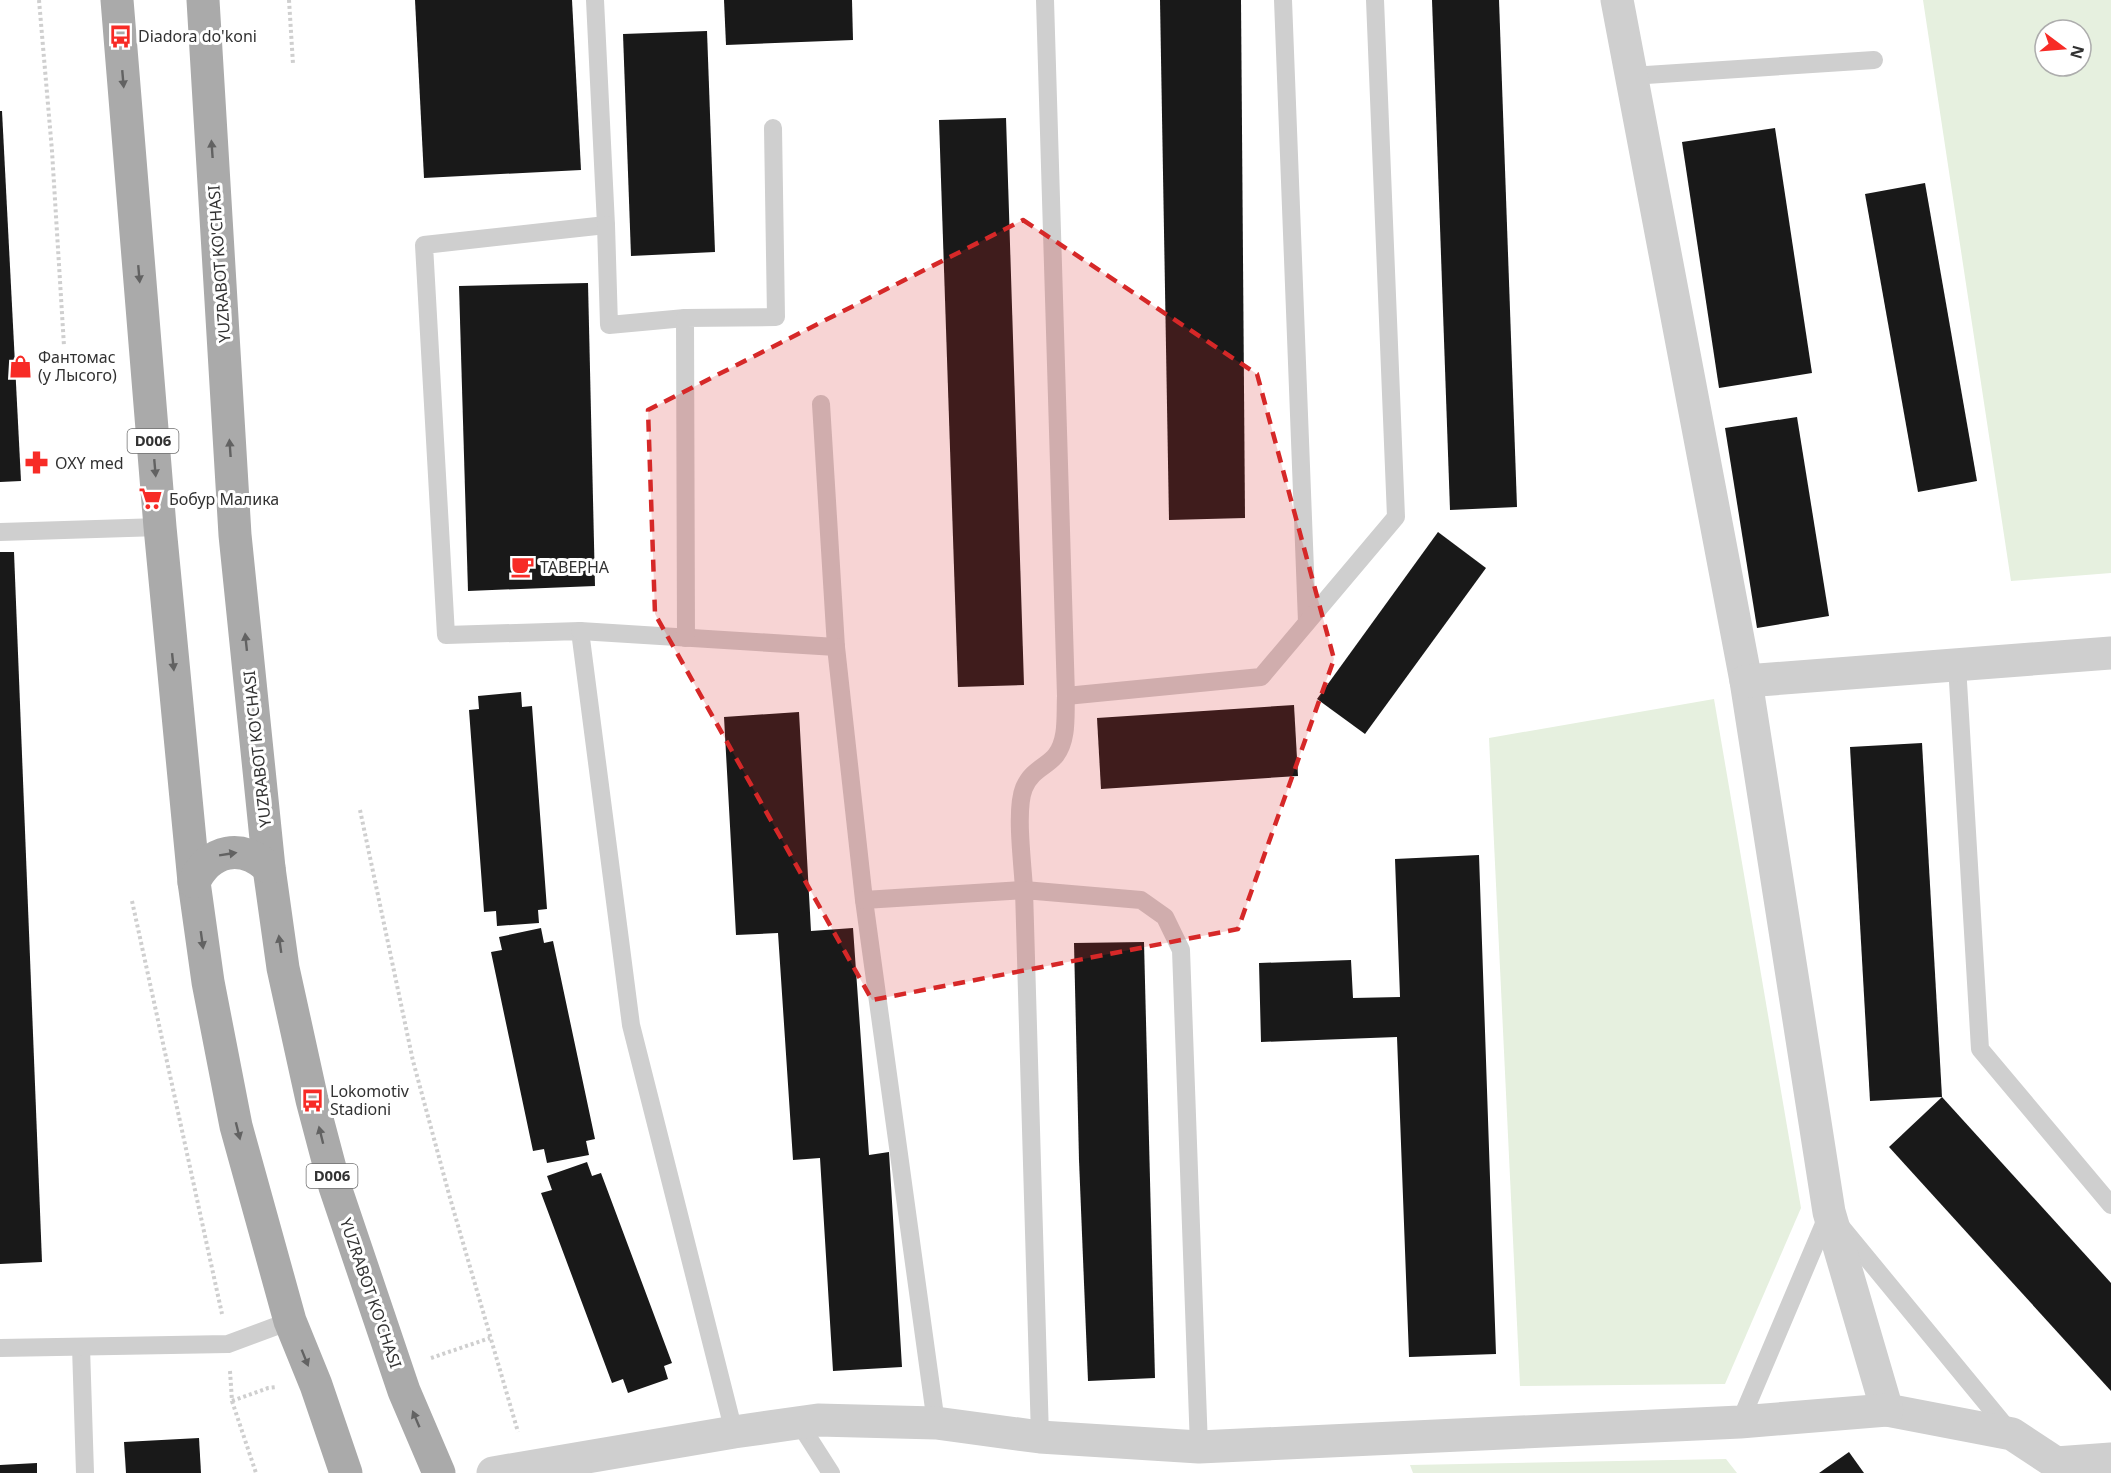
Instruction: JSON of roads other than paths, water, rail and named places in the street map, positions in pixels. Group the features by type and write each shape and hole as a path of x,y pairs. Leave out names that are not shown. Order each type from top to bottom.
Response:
{"main road":[{"name":"D006","path":"117,0 160,527 194,882 208,982 236,1126 290,1321 316,1385 346,1473"},
{"name":"YUZRABOT KO'CHASI","path":"202,0 236,535 269,868 283,968 312,1100 335,1187 404,1391 439,1473"},
{"path":"194,882 199,871 207,863 216,856 228,853 250,854 269,868"}],"street":[{"path":"1617,0 1746,681 1829,1212 1887,1410"},
{"path":"1746,681 2111,652"},
{"path":"494,1473 818,1420 936,1423 1040,1437 1199,1447 1740,1422 1887,1410 2012,1434 2053,1468 2111,1459"}],"lane":[{"path":"595,0 609,325 685,318 776,317 773,128"},
{"path":"1040,1437 1021,812 1024,788 1036,770 1056,756 1064,736 1066,696 1045,0"},
{"path":"1283,0 1307,622"},
{"path":"1066,696 1261,677 1396,517 1375,0"},
{"path":"1631,76 1874,60"},
{"path":"606,225 424,245 446,635 580,631 836,647"},
{"path":"685,318 686,638"},
{"path":"821,404 836,647 864,900 936,1423"},
{"path":"0,532 160,527"},
{"path":"580,631 631,1025 734,1432"},
{"path":"1958,665 1980,1050 2111,1205"},
{"path":"864,900 1024,890 1141,900 1166,917 1181,950 1199,1447"},
{"path":"1740,1422 1829,1212 2012,1434"},
{"path":"0,1348 228,1344 290,1321"},
{"path":"81,1347 85,1473"},
{"path":"799,1423 831,1473"}],"place":[{"name":"Diadora do'koni","path":"120,36"},
{"name":"Фантомас (у Лысого)","path":"20,366"},
{"name":"OXY med","path":"37,463"},
{"name":"Бобур Малика","path":"151,499"},
{"name":"ТАВЕРНА","path":"522,567"},
{"name":"Lokomotiv Stadioni","path":"312,1100"}]}
